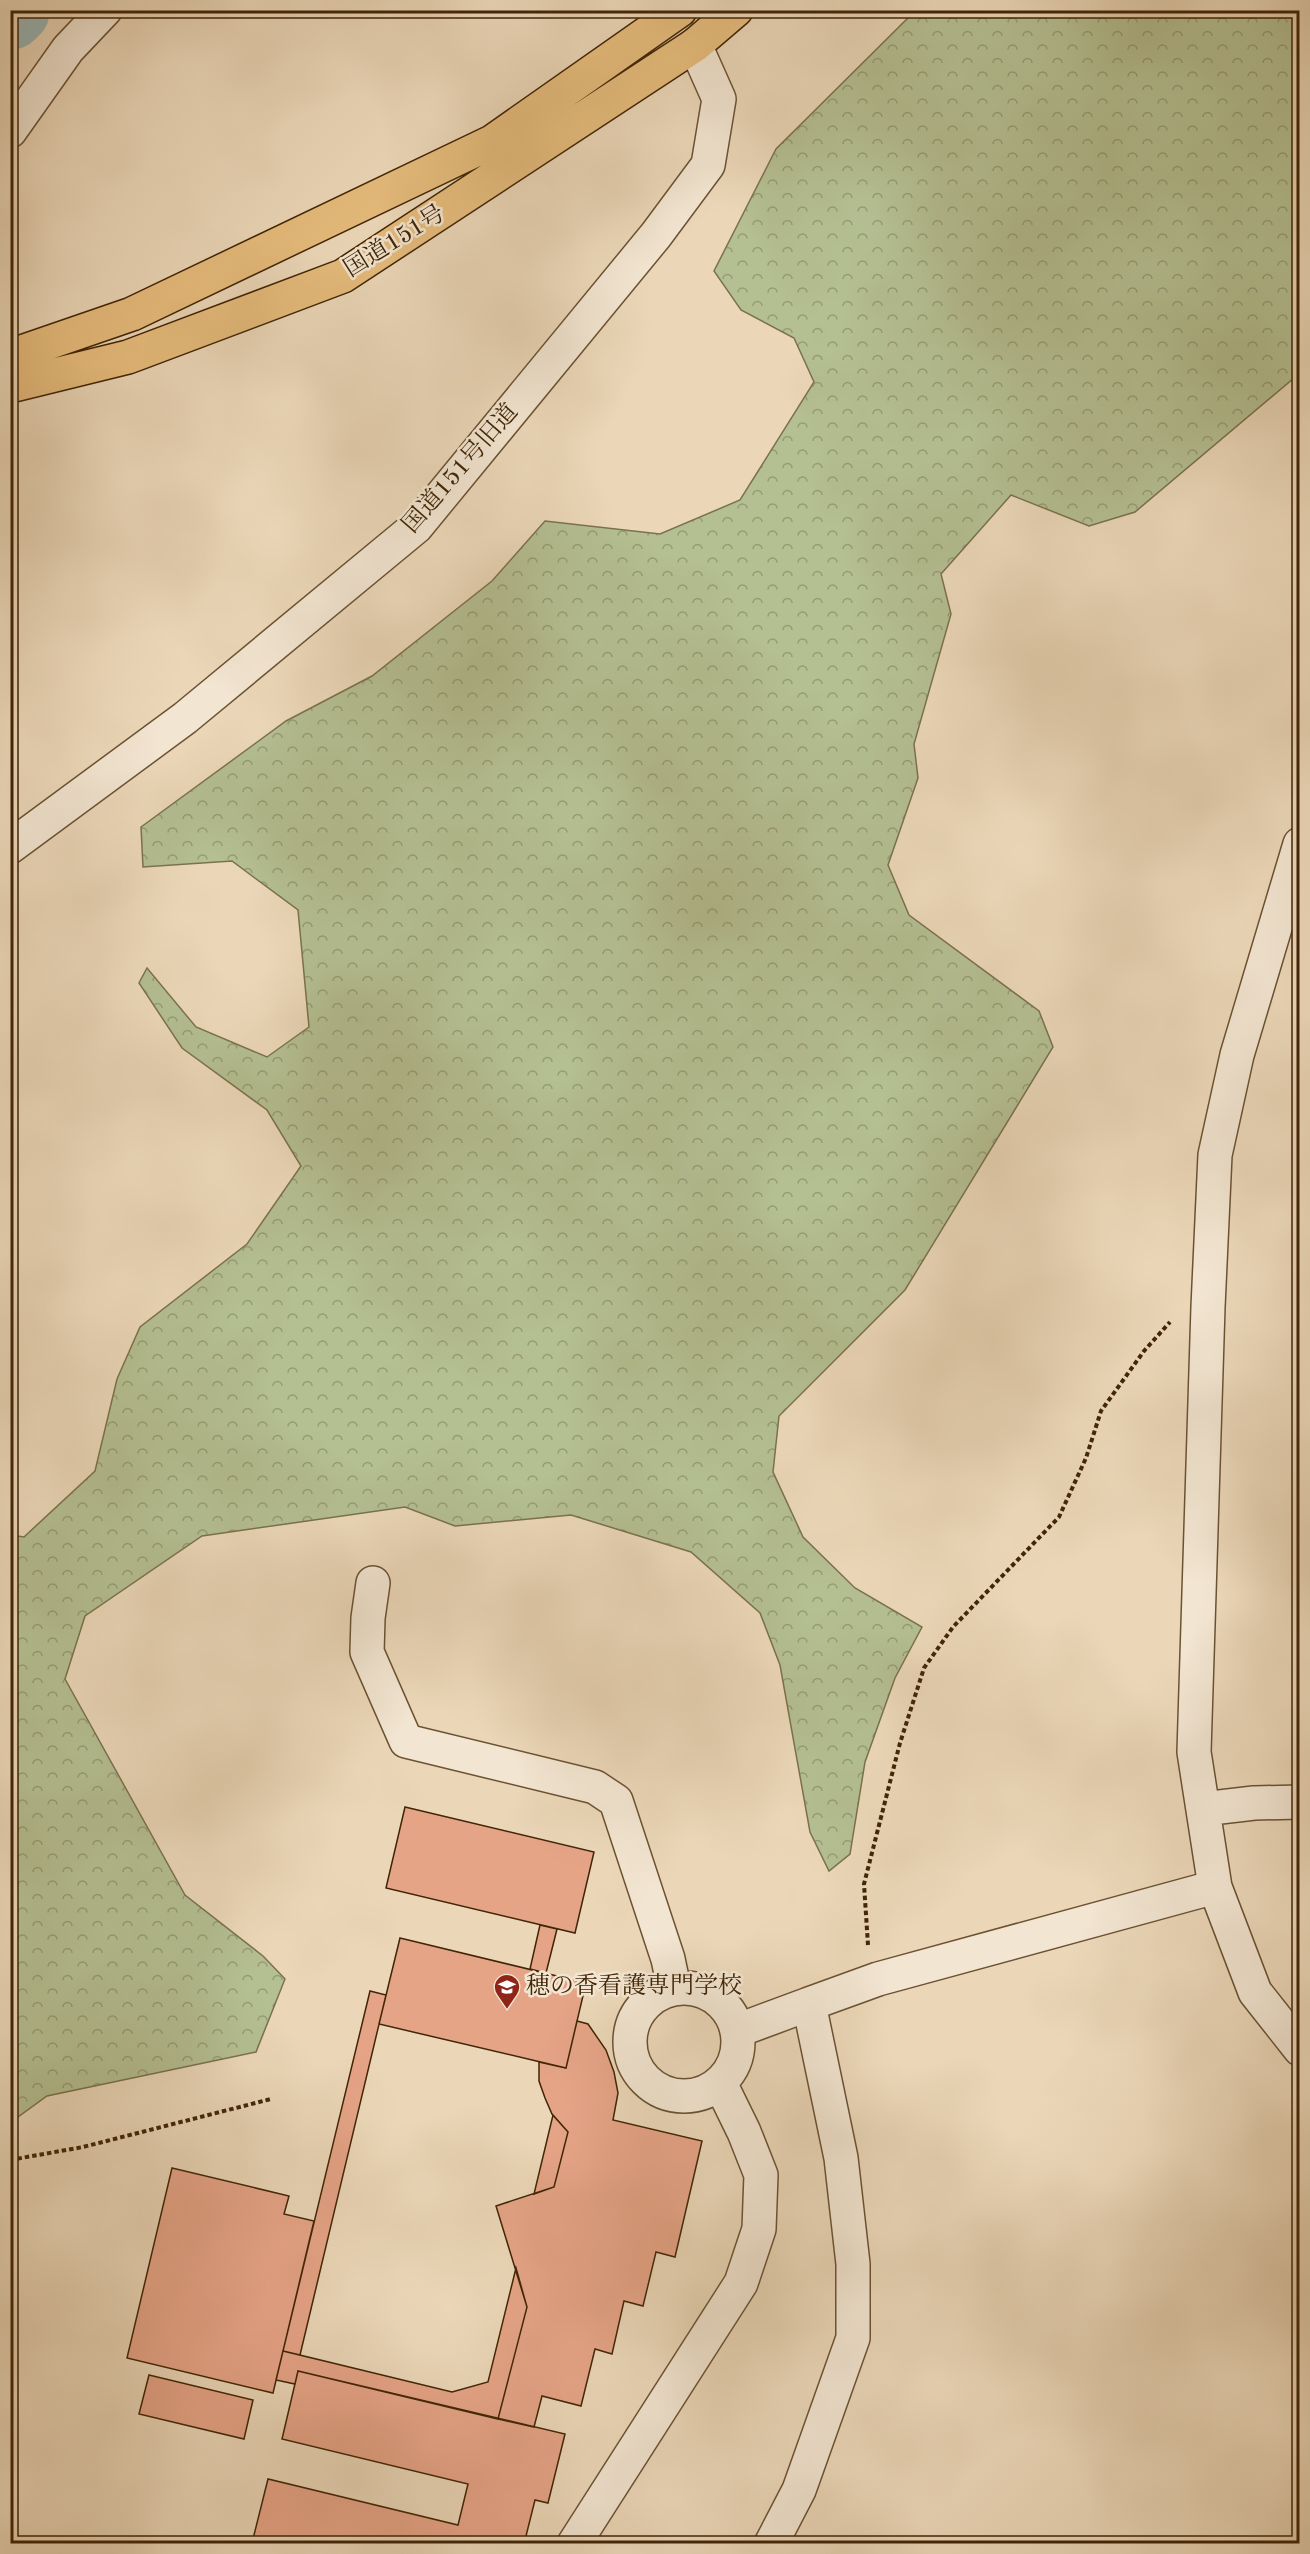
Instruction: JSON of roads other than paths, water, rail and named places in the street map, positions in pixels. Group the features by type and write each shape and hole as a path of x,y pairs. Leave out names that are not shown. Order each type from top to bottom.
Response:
{"highway":[{"name":"国道151号","path":"10,356 132,314 492,142 680,10"},
{"name":"国道151号","path":"10,386 128,357 343,276 695,45 735,10"}],"street":[{"path":"10,131 68,49 105,10"},
{"name":"国道151号旧道","path":"10,847 185,717 416,527 656,235 708,165 719,99 695,45"},
{"path":"1299,844 1237,1055 1215,1155 1194,1752 1215,1887 1255,1992 1299,2049"},
{"path":"373,1584 368,1618 367,1652 406,1741 595,1787 616,1802 668,1959 674,1988"},
{"path":"1203,1809 1254,1803 1299,1802"},
{"path":"739,2030 878,1978 1215,1887"},
{"path":"674,1988 692,1988 708,1992 722,2002 733,2016 739,2030 739,2051 732,2069 720,2083 703,2093 685,2097 666,2093 650,2084 637,2070 630,2052 630,2035 635,2018 651,1999 674,1988"},
{"path":"771,2544 799,2490 853,2338 853,2264 841,2158 809,2004"},
{"path":"574,2544 741,2283 759,2229 761,2175 744,2132 720,2083"}],"waterway":[{"path":"10,15 15,10"}],"place":[{"name":"穂の香看護専門学校","path":"507,2010"}]}
